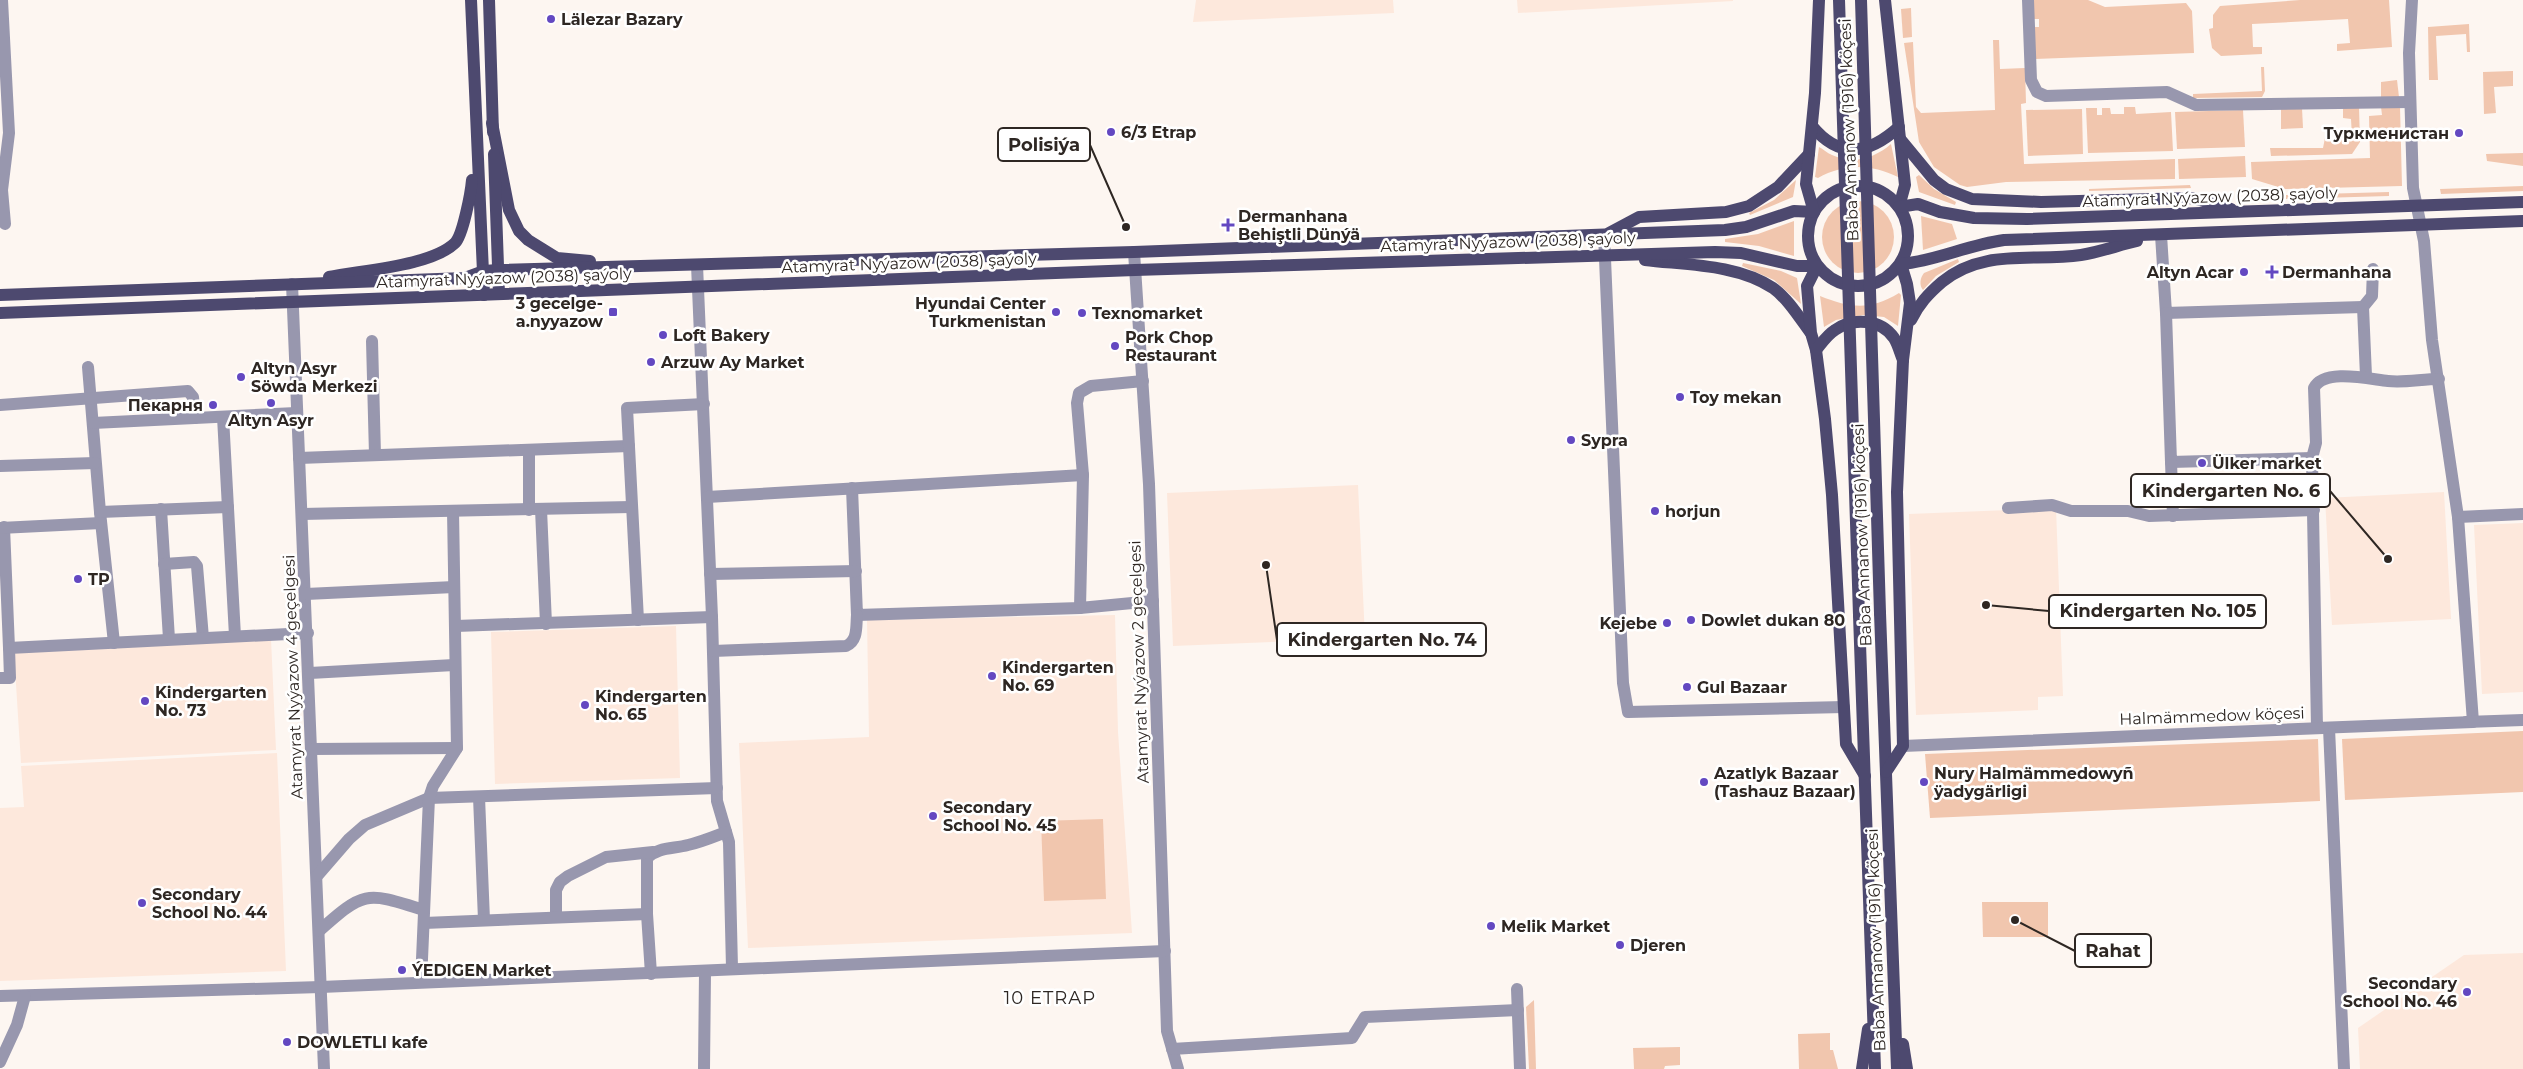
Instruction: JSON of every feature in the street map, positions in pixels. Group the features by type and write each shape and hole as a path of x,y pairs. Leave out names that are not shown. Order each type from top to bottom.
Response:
{"main road":[{"path":"471,0 484,295"},
{"path":"489,0 499,294"},
{"path":"1814,212 1806,184 1812,126 1819,0"},
{"name":"Baba Annanow (1916) köçesi","path":"1839,0 1875,1069"},
{"name":"Baba Annanow (1916) köçesi","path":"1861,0 1880,613 1897,1069"},
{"path":"1884,0 1905,185 1899,207"},
{"path":"292,284 430,258 454,244 471,196 476,123"},
{"path":"492,123 509,210 519,231 528,240 557,258 697,265"},
{"path":"1812,126 1827,141 1839,148 1850,150 1871,147 1899,127"},
{"path":"1901,140 1934,180 1946,189 1972,200 2041,202 2193,198 2240,212"},
{"path":"1604,235 1639,217 1726,212 1749,206 1778,187 1809,154"},
{"path":"1855,186 1880,191 1899,207 1906,220 1909,235 1907,250 1901,264 1887,278 1869,286 1860,287 1832,279 1817,266 1810,252 1807,235 1814,212 1831,194 1855,186"},
{"name":"Atamyrat Nyýazow (2038) şaýoly","path":"1899,207 1918,204 1940,212 1974,218 2018,219 2523,202"},
{"name":"Atamyrat Nyýazow (2038) şaýoly","path":"0,295 465,278 484,271 498,270 1134,252 1725,230 1753,225 1794,211 1814,212"},
{"path":"1901,264 1922,262 1976,244 2004,240 2523,221"},
{"path":"1908,327 1916,309 1927,295 1945,280 1971,265 1999,258 2081,255 2161,235"},
{"name":"Atamyrat Nyýazow (2038) şaýoly","path":"0,313 1135,270 1606,255 1724,252 1770,258 1797,266 1817,266"},
{"path":"1606,255 1747,274 1774,289 1787,301 1811,333"},
{"path":"1886,772 1903,746 1897,492 1903,360 1908,327 1909,294 1901,264"},
{"path":"1817,266 1807,286 1811,333 1816,350 1832,495 1846,744 1865,776"},
{"path":"1816,350 1836,329 1859,322 1878,324 1887,329 1895,339 1903,360"},
{"path":"1894,997 1907,1069"},
{"path":"1862,1069 1872,1000"}],"street":[{"path":"2,0 8,133 2,190 5,224"},
{"path":"2028,0 2031,80 2037,92 2046,96 2167,92 2196,105 2410,102"},
{"path":"2412,0 2408,53 2413,188 2421,225 2439,379 2458,517 2473,722"},
{"path":"1604,235 1623,682 1628,712 1844,707"},
{"path":"2161,235 2166,313 2173,516"},
{"name":"Atamyrat Nyýazow 2 geçelgesi","path":"1134,252 1153,601 1167,1031 1178,1069"},
{"path":"697,265 712,617 717,801 729,842 732,968"},
{"path":"2366,376 2363,307 2372,296 2373,269"},
{"name":"Atamyrat Nyýazow 4 geçelgesi","path":"292,284 296,413 310,673 324,1069"},
{"path":"2166,313 2363,307"},
{"path":"372,341 375,455"},
{"path":"88,366 100,518 114,643"},
{"path":"2344,1069 2323,728 2312,458 2316,443 2314,388 2317,381 2324,378 2366,376 2388,381 2439,379"},
{"path":"1080,608 1083,475 1077,403 1079,393 1091,386 1142,381"},
{"path":"0,405 188,390 193,397 195,418"},
{"path":"638,620 627,408 704,404"},
{"path":"93,423 296,413"},
{"path":"223,417 235,636"},
{"path":"299,458 629,446"},
{"path":"529,450 546,624"},
{"path":"2171,462 2312,458"},
{"path":"0,466 95,463"},
{"path":"707,497 1083,475"},
{"path":"713,651 846,646 852,644 855,638 858,615 852,488"},
{"path":"2008,508 2052,505 2071,511 2128,512 2149,516 2314,510"},
{"path":"0,678 10,678 2,528 100,518 161,509 228,507"},
{"path":"302,514 631,507"},
{"path":"161,509 169,639"},
{"path":"421,982 429,798 433,786 457,748 454,665 456,626 453,511"},
{"path":"2458,517 2523,514"},
{"path":"164,564 194,562 197,566 203,638"},
{"path":"710,574 856,570"},
{"path":"306,594 454,587"},
{"path":"858,615 1080,608 1153,601"},
{"path":"456,626 712,617"},
{"path":"9,648 308,633"},
{"path":"310,673 454,665"},
{"name":"Halmämmedow köçesi","path":"1903,746 2523,720"},
{"path":"312,749 457,748"},
{"path":"317,876 349,839 364,825 429,798 717,788"},
{"path":"479,797 484,920"},
{"path":"556,918 556,890 560,882 568,876 606,857 653,852 708,840 726,832"},
{"path":"651,974 645,866 647,858 653,852"},
{"path":"319,932 346,908 362,899 380,897 424,917 484,920 648,914"},
{"path":"0,996 321,987 1165,951"},
{"path":"704,1069 705,972"},
{"path":"1517,989 1520,1069"},
{"path":"0,1062 17,1025 25,996"},
{"path":"1172,1049 1352,1038 1365,1017 1518,1010"}],"shaded area":[{"path":"1196,0 1393,0 1394,13 1193,22"},
{"path":"1517,0 1733,0 1733,1 1518,13"},
{"path":"2033,0 2088,0 2105,7 2186,3 2192,11 2194,53 2035,59 2033,27 2039,27 2039,19 2033,19"},
{"path":"2300,0 2389,0 2392,47 2337,51 2337,44 2350,43 2348,19 2252,24 2253,47 2262,47 2262,54 2221,56 2212,48 2209,29 2213,28 2213,15 2220,6"},
{"path":"1911,8 1912,37 1903,38 1901,9"},
{"path":"2469,24 2470,52 2467,52 2466,34 2436,36 2438,80 2429,80 2428,27"},
{"path":"1993,40 1999,40 2000,69 2025,68 2026,103 2021,104 2024,164 2175,159 2175,179 2006,182 1967,187 1960,185 1934,167 1919,142 1904,43 1913,42 1916,107 1921,113 1995,110"},
{"path":"2261,67 2264,67 2265,91 2262,97 2193,98 2193,94 2262,91"},
{"path":"2513,71 2513,86 2494,87 2496,113 2484,114 2483,72"},
{"path":"2397,80 2399,97 2381,98 2381,82"},
{"path":"2124,107 2135,107 2136,114 2171,112 2173,151 2088,153 2086,108 2097,108 2097,115 2102,115 2102,108 2110,108 2111,114 2124,114"},
{"path":"2359,107 2360,142 2352,154 2271,156 2270,148 2323,148 2325,138 2335,140 2337,137 2345,140 2347,137 2352,137 2351,119 2343,118 2343,108"},
{"path":"2381,107 2400,107 2402,186 2285,189 2252,179 2251,162 2370,158 2369,116 2382,115"},
{"path":"2281,108 2302,108 2303,128 2281,129"},
{"path":"2082,109 2083,154 2028,156 2026,110"},
{"path":"2243,110 2245,147 2177,149 2175,112"},
{"path":"1891,144 1898,177 1878,170 1858,167 1838,170 1818,178 1815,177 1819,147 1840,158 1856,160 1878,153"},
{"path":"2523,153 2523,166 2487,161 2486,154"},
{"path":"2245,156 2246,177 2179,179 2178,159"},
{"path":"1919,175 1934,189 1956,202 1955,205 1919,192 1916,177"},
{"path":"1796,180 1793,197 1750,215 1749,213 1774,200"},
{"path":"2190,185 2191,188 2089,191 2089,189"},
{"path":"2523,186 2523,191 2441,194 2440,189"},
{"path":"2389,192 2389,196 2286,199 2286,195"},
{"path":"1865,201 1884,211 1892,223 1894,237 1892,251 1884,263 1872,271 1851,273 1832,263 1824,251 1822,230 1832,211 1844,203"},
{"path":"1921,216 1952,224 1957,239 1923,250"},
{"path":"1794,221 1794,256 1759,246 1725,242 1725,239 1758,234"},
{"path":"1958,259 1959,262 1936,276 1923,290 1920,282 1924,273"},
{"path":"1743,263 1781,271 1797,278 1801,304 1774,280 1742,266"},
{"path":"1899,293 1901,295 1898,326 1884,317 1863,315 1836,320 1824,327 1820,296 1841,303 1860,306 1878,303"},
{"path":"1358,485 1365,638 1173,646 1167,493"},
{"path":"2444,492 2451,619 2332,625 2325,498"},
{"path":"2056,508 2063,696 2038,697 2038,710 1916,715 1909,514"},
{"path":"2523,523 2523,692 2482,694 2474,525"},
{"name":"Secondary School No. 45","path":"1115,615 1118,732 1132,933 748,948 739,743 869,737 867,620"},
{"name":"Kindergarten No. 65","path":"676,626 680,778 495,784 491,632"},
{"name":"Kindergarten No. 73","path":"271,639 276,750 21,763 14,653"},
{"path":"2523,731 2523,792 2345,800 2342,739"},
{"path":"2318,739 2320,801 1930,818 1925,754"},
{"name":"Secondary School No. 44","path":"277,753 286,971 0,981 0,808 24,807 21,766"},
{"path":"1103,819 1106,899 1044,901 1041,821"},
{"path":"1982,902 2048,902 2048,937 1983,937"},
{"name":"Secondary School No. 46","path":"2523,953 2523,1069 2360,1069 2358,1028 2464,955"},
{"path":"1534,1000 1536,1069 1529,1069 1526,1007"},
{"path":"1830,1033 1830,1050 1833,1050 1838,1069 1799,1069 1798,1034"},
{"path":"1680,1047 1680,1065 1665,1066 1664,1069 1634,1069 1633,1048"}],"place":[{"name":"Lälezar Bazary","path":"551,19"},
{"name":"6/3 Etrap","path":"1111,132"},
{"name":"Туркменистан","path":"2459,133"},
{"name":"Dermanhana Behiştli Dünýä","path":"1228,225"},
{"name":"Polisiýa","path":"1126,227"},
{"name":"Altyn Acar","path":"2244,272"},
{"name":"Dermanhana","path":"2272,272"},
{"name":"3 gecelge- a.nyyazow","path":"613,312"},
{"name":"Hyundai Center Turkmenistan","path":"1056,312"},
{"name":"Texnomarket","path":"1082,313"},
{"name":"Loft Bakery","path":"663,335"},
{"name":"Pork Chop Restaurant","path":"1115,346"},
{"name":"Arzuw Ay Market","path":"651,362"},
{"name":"Altyn Asyr Söwda Merkezi","path":"241,377"},
{"name":"Toy mekan","path":"1680,397"},
{"name":"Altyn Asyr","path":"271,403"},
{"name":"Пекарня","path":"213,405"},
{"name":"Sypra","path":"1571,440"},
{"name":"Ülker market","path":"2202,463"},
{"name":"horjun","path":"1655,511"},
{"name":"Kindergarten No. 6","path":"2388,559"},
{"name":"Kindergarten No. 74","path":"1266,565"},
{"name":"TP","path":"78,579"},
{"name":"Kindergarten No. 105","path":"1986,605"},
{"name":"Dowlet dukan 80","path":"1691,620"},
{"name":"Kejebe","path":"1667,623"},
{"name":"Kindergarten No. 69","path":"992,676"},
{"name":"Gul Bazaar","path":"1687,687"},
{"name":"Kindergarten No. 73","path":"145,701"},
{"name":"Kindergarten No. 65","path":"585,705"},
{"name":"Azatlyk Bazaar (Tashauz Bazaar)","path":"1704,782"},
{"name":"Nury Halmämmedowyñ ÿadygärligi","path":"1924,782"},
{"name":"Secondary School No. 45","path":"933,816"},
{"name":"Secondary School No. 44","path":"142,903"},
{"name":"Rahat","path":"2015,920"},
{"name":"Melik Market","path":"1491,926"},
{"name":"Djeren","path":"1620,945"},
{"name":"ÝEDIGEN Market","path":"402,970"},
{"name":"Secondary School No. 46","path":"2467,992"},
{"name":"DOWLETLI kafe","path":"287,1042"}],"district":[{"name":"10 ETRAP","path":"1050,998"}]}
